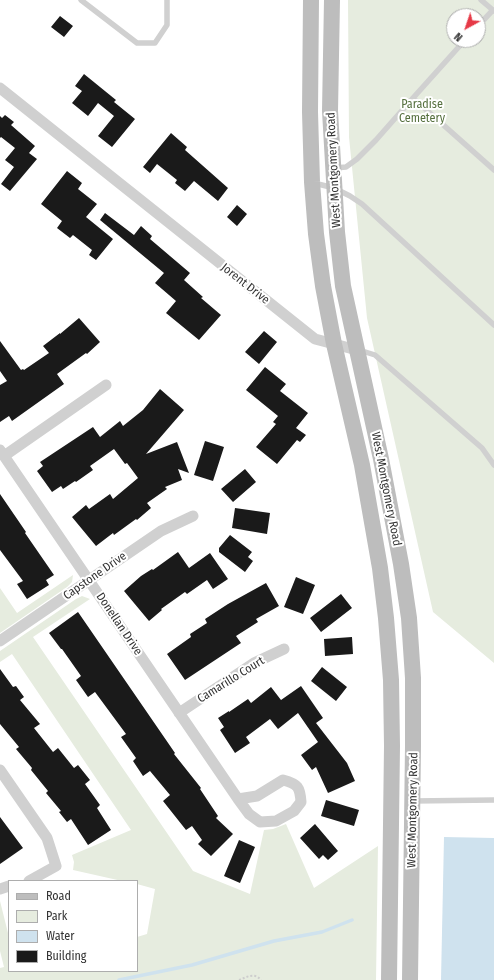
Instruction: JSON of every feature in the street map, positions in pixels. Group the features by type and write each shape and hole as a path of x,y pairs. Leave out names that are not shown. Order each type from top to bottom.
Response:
{"main road":[{"name":"West Montgomery Road","path":"311,0 310,112 312,182 316,234 323,286 334,344 362,465 380,568 391,680 392,746 389,980"},
{"name":"West Montgomery Road","path":"332,0 330,111 337,232 343,286 381,459 401,564 409,618 413,678 413,801 410,980"}],"street":[{"name":"Jorent Drive","path":"0,88 315,339 357,350"},
{"path":"2,453 106,385"},
{"name":"Donellan Drive","path":"2,453 179,713 249,814 260,822 276,821 294,811 301,802 300,791 293,782 283,780 257,796 238,798"},
{"name":"Capstone Drive","path":"0,641 161,531 193,516"},
{"name":"Camarillo Court","path":"179,713 254,663 284,649"},
{"path":"0,770 47,838 56,866 31,880"}],"lane":[{"path":"81,0 137,43 155,43 167,25 167,0"},
{"path":"481,0 493,10 486,17"},
{"path":"333,168 346,166 357,159 376,140 458,48"},
{"path":"413,98 494,170"},
{"path":"312,182 334,188 362,204 494,325"},
{"name":"Jorent Drive","path":"357,350 375,355 482,448 494,465"},
{"path":"413,801 494,800"}],"path":[{"path":"239,980 250,975 258,977 261,980"}],"green space":[{"name":"Paradise Cemetery","path":"348,0 494,0 494,663 433,612 367,318 349,137"},
{"path":"73,575 72,582 67,587 0,633 0,588 17,613"},
{"path":"82,596 90,599 33,637 193,871 250,894 264,830 273,829 286,824 314,888 378,846 376,980 0,980 0,968 4,967 0,951 0,901 8,933 8,972 138,972 138,937 147,934 155,889 138,884 138,880 118,880 73,870 74,862 72,855 131,830 12,654 0,662 0,651"}],"water":[{"path":"444,837 494,838 494,980 441,980"}],"building":[{"path":"60,16 73,26 64,37 51,27"},
{"path":"84,74 116,100 114,102 135,119 112,147 98,136 114,116 98,103 88,116 72,103 82,91 75,86"},
{"path":"5,115 14,122 11,125 35,146 29,153 37,159 10,191 1,184 14,167 5,160 15,148 1,137 0,138 0,116 2,118"},
{"path":"171,133 187,147 185,150 228,188 218,201 194,181 185,191 175,183 177,180 157,164 150,173 143,167"},
{"path":"67,171 82,183 78,189 97,204 86,217 113,239 96,260 89,255 92,250 73,235 70,238 57,228 62,221 41,204"},
{"path":"237,205 247,214 237,226 227,217"},
{"path":"105,213 134,235 141,226 152,236 150,239 190,273 184,280 203,297 201,298 221,315 199,340 166,313 176,301 155,283 164,273 100,220"},
{"path":"79,318 100,342 87,354 86,353 57,374 64,384 12,421 9,416 0,422 0,385 7,381 0,371 0,341 21,370 24,370 49,353 43,346"},
{"path":"264,331 277,342 259,364 245,352"},
{"path":"265,367 286,384 280,391 308,413 296,428 306,435 300,442 297,440 277,464 256,447 276,424 273,422 278,416 246,390"},
{"path":"160,389 184,410 146,454 177,442 189,473 178,469 182,480 165,487 167,489 147,503 151,508 137,520 136,519 114,535 113,533 96,546 72,517 86,505 89,509 110,494 113,499 138,478 114,449 90,466 93,470 76,482 75,481 63,489 61,486 52,492 37,471 43,466 40,462 93,427 100,437 120,421 123,426 143,410"},
{"path":"205,441 224,447 213,481 194,475"},
{"path":"245,469 256,482 233,502 221,489"},
{"path":"0,494 54,575 46,580 49,585 27,599 17,584 23,581 0,550"},
{"path":"235,508 270,513 267,534 232,528"},
{"path":"230,535 252,552 248,557 253,561 245,572 219,552 219,548"},
{"path":"178,552 189,568 210,553 228,579 213,589 207,580 187,594 185,592 161,609 162,610 149,621 124,591 141,576 152,569 153,570"},
{"path":"296,577 315,585 303,614 284,607"},
{"path":"266,583 279,606 256,619 258,622 236,636 241,643 185,680 167,654 191,637 190,634 207,623 205,619 228,604"},
{"path":"341,594 352,608 321,632 310,618"},
{"path":"78,612 175,753 174,754 201,788 200,789 218,816 216,818 233,834 211,856 198,844 202,840 192,826 186,830 163,801 170,795 150,771 143,776 133,761 136,758 121,737 126,734 95,692 88,697 76,680 81,676 49,633"},
{"path":"352,637 353,654 325,656 324,639"},
{"path":"322,667 347,687 336,701 311,681"},
{"path":"0,669 13,687 16,686 24,697 20,700 40,724 34,728 53,752 58,748 74,768 78,765 90,780 85,784 100,805 97,808 111,830 88,845 71,819 67,822 59,812 61,811 46,793 48,791 31,770 32,768 16,749 19,747 0,724"},
{"path":"301,686 323,718 316,723 347,763 355,781 328,793 316,767 312,770 301,755 318,742 298,713 278,729 270,719 246,737 250,743 235,753 220,730 224,727 218,718 248,699 251,703 271,687 281,700"},
{"path":"326,800 359,810 354,826 321,816"},
{"path":"0,817 23,848 0,864"},
{"path":"315,824 338,851 328,860 323,855 319,859 300,838"},
{"path":"239,840 255,847 240,883 224,876"}],"waterway":[{"path":"119,980 192,965 274,941 322,932 352,920"}]}
